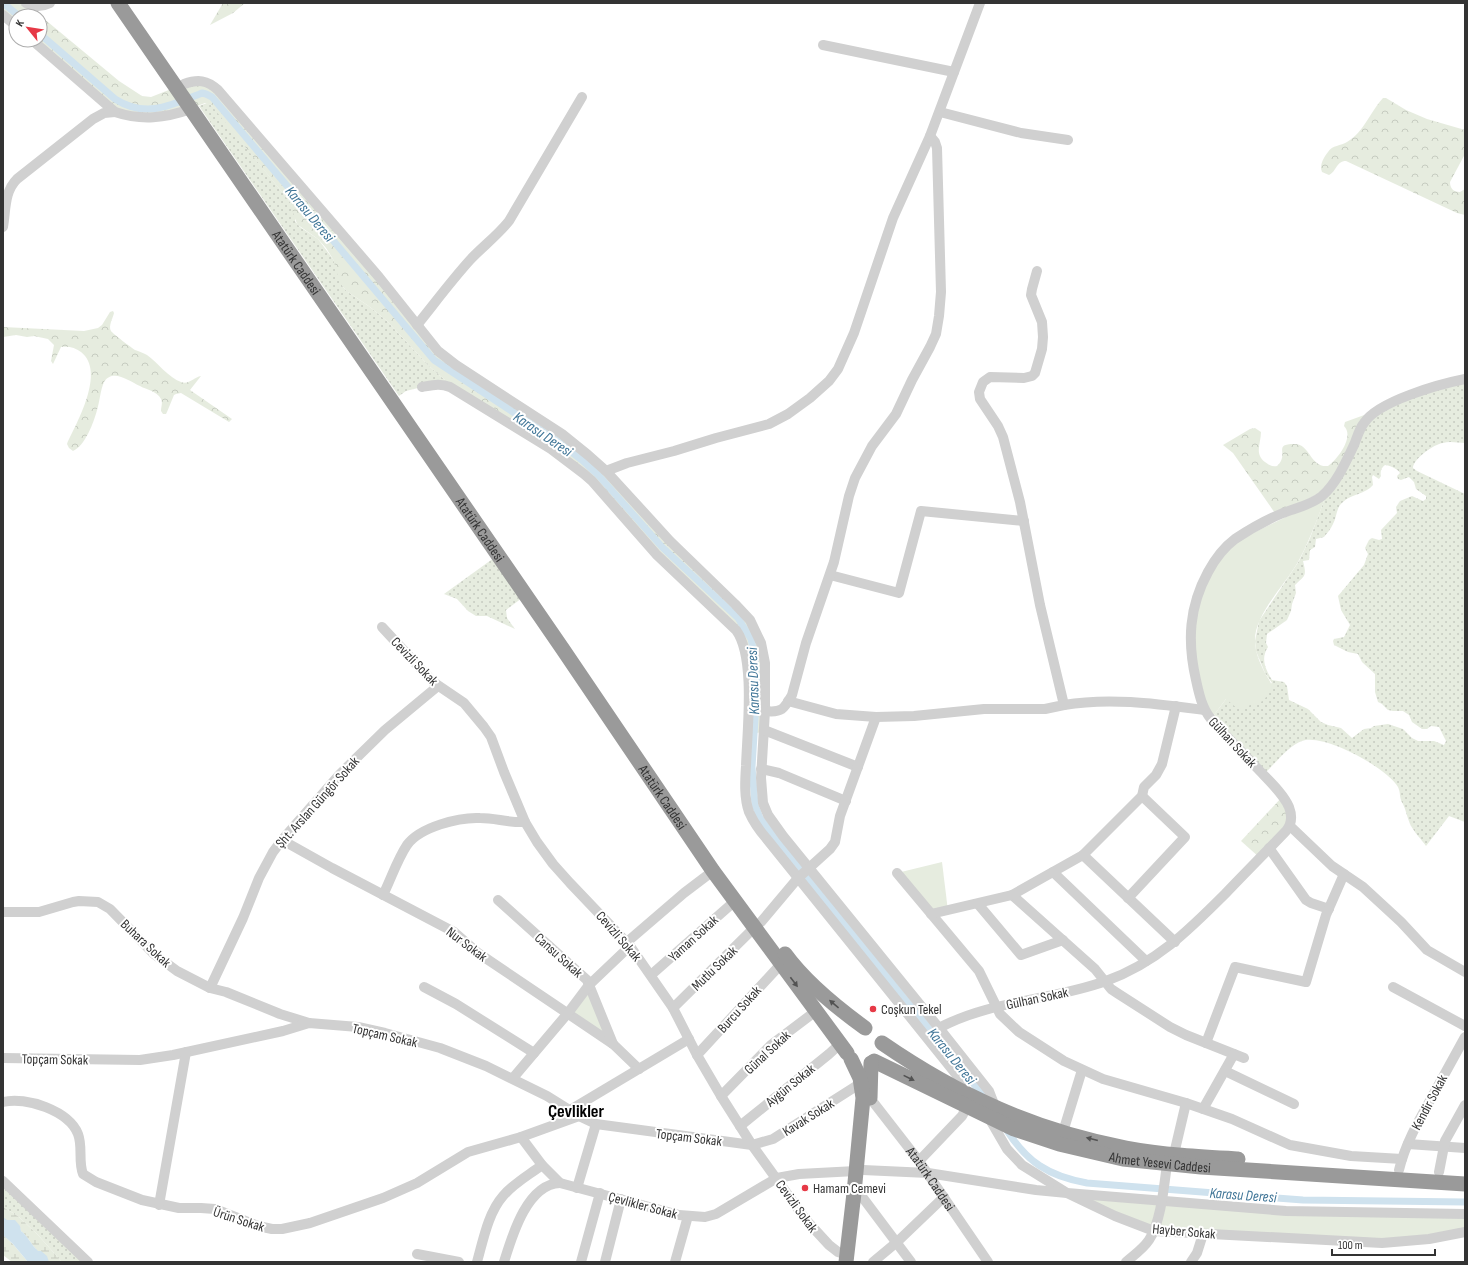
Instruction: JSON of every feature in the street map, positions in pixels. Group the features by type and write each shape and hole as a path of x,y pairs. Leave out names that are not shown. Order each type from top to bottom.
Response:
{"highway":[{"name":"Atatürk Caddesi","path":"118,3 180,85"},
{"name":"Atatürk Caddesi","path":"127,3 180,85 735,901 809,981 830,1001 865,1028 876,1032 882,1043"},
{"name":"Atatürk Caddesi","path":"195,107 568,641 720,865 781,964 846,1052 857,1070 863,1098 860,1171"},
{"path":"865,1028 857,1029 849,1036 846,1042 846,1052 860,1064 873,1062"},
{"name":"Ahmet Yesevi Caddesi","path":"882,1043 971,1103"},
{"path":"848,1260 870,1098 873,1062 881,1053 882,1043"},
{"name":"Ahmet Yesevi Caddesi","path":"873,1062 998,1113 1063,1132 1170,1159 1400,1164 1439,1172 1465,1174"},
{"name":"Ahmet Yesevi Caddesi","path":"998,1113 1014,1129 1059,1144 1106,1155 1465,1184"},
{"path":"848,1260 860,1194 860,1171"}],"street":[{"path":"26,3 43,6 50,3"},
{"path":"606,471 627,463 769,424 788,414 829,382 838,369 854,333 893,218 940,112 980,3"},
{"path":"823,45 954,72"},
{"path":"41,48 115,112"},
{"path":"180,85 194,81 202,81 210,83 218,90 379,277 438,351 447,359 571,440 606,471 670,541 750,620 758,635 764,654 765,711 761,769 763,804 768,815 783,836 989,1091 998,1113 1007,1149 1022,1165 1067,1193 1162,1199 1299,1211 1465,1214"},
{"path":"417,325 461,269 499,234 509,221 582,97"},
{"path":"3,227 9,188 16,179 92,119 104,114 115,112 131,116 151,118 174,115 195,107"},
{"path":"940,112 1021,133 1068,140"},
{"path":"765,711 777,712 792,695 806,643 834,562 849,496 855,478 872,446 896,414 912,380 930,348 938,324 941,292 937,148 935,142 930,136"},
{"path":"1037,271 1032,289 1032,295 1042,322 1043,337 1041,354 1035,373 1032,376 1024,378 990,377 983,382 979,392 980,399 1001,431 1020,502 1040,605 1064,705"},
{"name":"Gülhan Sokak","path":"939,1028 967,1015 1105,982 1126,973 1175,942 1192,927 1290,826 1291,814 1286,802 1272,784 1204,710 1197,686 1192,658 1192,616 1195,601 1202,584 1222,551 1237,538 1260,524 1322,496 1337,476 1354,445 1363,423 1375,412 1420,390 1435,385 1465,379"},
{"path":"422,387 438,384 450,387 561,456 592,481 656,554 740,635 747,664 748,685 745,777 748,806 754,821 760,831 960,1079 971,1103 962,1116 919,1161"},
{"path":"830,575 899,594 921,511 1024,521"},
{"name":"Cevizli Sokak","path":"382,627 438,686 464,703 484,727 491,737 525,822 537,842 553,864 628,944 673,1008 720,1096 752,1145 816,1232 848,1260"},
{"name":"Şht. Arslan Güngör Sokak","path":"210,988 243,918 259,878 273,852 282,840 340,774 385,730 438,686"},
{"path":"788,701 836,714 876,717 914,716 984,709 1045,709 1084,702 1112,701 1176,706 1204,710"},
{"path":"931,914 1012,895 1083,854 1142,796 1144,787 1156,775 1162,764 1176,706"},
{"name":"Mutlu Sokak","path":"673,1008 758,925 798,878 830,849 835,842 840,816 876,717"},
{"path":"764,730 858,768"},
{"path":"761,769 779,773 846,801"},
{"path":"1128,898 1185,837 1142,796"},
{"path":"383,895 404,850 411,841 422,833 443,824 463,818 482,818 512,823 525,822"},
{"path":"1290,826 1332,866 1363,887 1427,950 1465,972"},
{"name":"Nur Sokak","path":"282,840 454,932 478,953 613,1044 639,1069"},
{"path":"1269,848 1306,900 1329,909"},
{"path":"1083,854 1175,942"},
{"path":"513,1078 568,1013 589,985 628,944 684,893 714,871"},
{"path":"1053,872 1146,961"},
{"path":"897,873 979,971 1000,1014 1019,1032 1050,1054 1082,1070 1116,1083 1204,1109 1298,1148 1400,1164"},
{"path":"1206,1043 1235,967 1306,982 1329,909 1344,874"},
{"path":"1012,895 1095,969 1111,989 1170,1027 1239,1056 1225,1071 1204,1109"},
{"name":"Cansu Sokak","path":"498,900 587,980 613,1044"},
{"name":"Yaman Sokak","path":"651,975 735,901"},
{"name":"Buhara Sokak","path":"3,912 38,912 73,902 98,902 110,909 144,945 161,960 178,971 210,988 226,992 280,1014 309,1023"},
{"path":"978,904 1021,955 1063,940"},
{"name":"Burcu Sokak","path":"697,1055 781,964"},
{"path":"424,987 456,1004 534,1053"},
{"path":"1393,987 1465,1026"},
{"name":"Günal Sokak","path":"720,1096 771,1045 816,1011"},
{"name":"Topçam Sokak","path":"3,1058 140,1060 186,1052 283,1031 309,1023 358,1027 385,1033 461,1056 513,1078 579,1116 596,1124 752,1145"},
{"name":"Kendir Sokak","path":"1400,1164 1421,1116 1465,1037"},
{"path":"570,1110 689,1038"},
{"path":"159,1205 186,1052"},
{"name":"Aygün Sokak","path":"740,1126 830,1054 846,1052"},
{"path":"1063,1132 1082,1070"},
{"path":"1225,1071 1294,1104"},
{"name":"Kavak Sokak","path":"752,1145 772,1139 861,1084"},
{"name":"Atatürk Caddesi","path":"870,1098 919,1161 988,1262"},
{"name":"Ürün Sokak","path":"3,1102 12,1101 36,1104 64,1118 75,1128 79,1135 81,1144 80,1163 83,1174 96,1182 159,1205 178,1208 215,1209 254,1225 272,1229 294,1228 396,1192 422,1180 468,1152 521,1137 579,1116"},
{"path":"1126,1262 1142,1248 1154,1231 1170,1159 1186,1103"},
{"path":"1439,1172 1443,1146 1465,1105"},
{"path":"577,1188 596,1124"},
{"name":"Çevlikler Sokak","path":"521,1137 542,1165 560,1183 688,1216 705,1217 716,1214 777,1178"},
{"path":"1408,1144 1465,1148"},
{"path":"477,1262 490,1219 498,1202 510,1189 542,1165"},
{"name":"Hayber Sokak","path":"777,1178 799,1174 860,1171 928,1174 1036,1190 1067,1193 1109,1214 1154,1231 1382,1243 1429,1239 1465,1232"},
{"path":"3,1181 88,1262"},
{"path":"504,1262 514,1228 527,1206 544,1188 551,1184 560,1183"},
{"path":"581,1262 600,1193"},
{"path":"860,1194 911,1262"},
{"path":"873,1262 944,1197"},
{"path":"605,1262 621,1199"},
{"path":"675,1262 688,1216"},
{"path":"1191,1262 1198,1249 1202,1234"},
{"path":"417,1254 459,1262"}],"green space":[{"path":"3,3 25,3 31,8 8,8 8,19 3,15"},
{"path":"223,3 245,3 233,13 210,25"},
{"path":"48,22 119,81 142,96 151,97 184,84 206,82 438,351 562,434 735,604 761,643 764,733 747,732 743,642 592,481 455,389 428,365 387,321 343,287 339,280 333,259 326,248 318,239 298,225 290,202 211,105 205,103 174,115 123,115 42,48 48,48"},
{"path":"1383,98 1386,98 1406,110 1427,119 1465,130 1465,154 1450,182 1451,188 1455,191 1460,192 1465,189 1465,215 1457,213 1346,161 1338,164 1334,171 1329,175 1322,172 1322,161 1325,156 1334,147 1345,143 1358,133"},
{"path":"207,103 216,110 290,202 295,215 295,221 300,227 318,239 333,259 343,287 387,321 428,365 455,389 434,384 406,391 399,396 199,106"},
{"path":"113,311 114,313 110,327 112,333 135,350 147,355 168,374 181,382 189,382 201,376 190,390 232,419 229,422 181,393 174,395 166,414 163,414 161,411 162,400 157,394 121,377 112,376 104,382 96,415 85,439 73,451 69,448 67,444 87,397 90,384 91,372 88,361 79,350 71,347 61,347 53,364 51,361 54,345 48,339 34,336 27,337 16,335 3,337 3,327 84,331 98,328 102,325 110,312"},
{"path":"1465,379 1465,443 1446,442 1439,444 1420,456 1416,460 1413,468 1465,494 1465,822 1449,816 1426,846 1410,824 1398,787 1392,779 1369,762 1339,747 1325,742 1312,740 1302,741 1287,751 1263,775 1211,719 1226,699 1272,683 1265,673 1256,651 1255,641 1259,621 1299,561 1310,538 1325,498 1375,412","holes":["1385,465 1400,473 1397,476 1398,479 1401,480 1409,477 1414,482 1416,489 1426,496 1426,499 1423,501 1412,496 1400,501 1396,507 1397,513 1381,530 1382,539 1379,540 1372,538 1369,540 1365,548 1368,554 1364,565 1338,596 1341,610 1350,625 1344,637 1334,639 1333,641 1334,645 1348,652 1358,654 1362,662 1375,674 1375,692 1378,702 1388,710 1403,711 1409,715 1412,722 1422,729 1427,729 1431,726 1439,727 1446,741 1444,745 1434,741 1418,741 1412,738 1403,729 1388,724 1364,729 1352,738 1341,728 1321,722 1308,709 1289,700 1287,686 1284,682 1272,680 1264,660 1268,647 1266,643 1267,634 1287,620 1296,593 1295,585 1305,573 1303,561 1309,560 1310,550 1315,547 1316,539 1324,537 1330,529 1341,504 1346,499 1370,488 1373,485 1373,475 1379,479 1382,469"]},
{"path":"1367,414 1330,487 1277,516 1233,453 1223,445 1250,429 1255,428 1261,432 1259,448 1260,455 1269,465 1277,466 1281,462 1282,448 1287,444 1294,444 1304,447 1317,463 1322,466 1328,466 1336,459 1344,448 1347,436 1347,431 1344,426 1345,422"},
{"path":"1325,498 1313,531 1298,562 1271,600 1259,621 1256,631 1255,645 1257,653 1263,669 1271,682 1272,689 1263,701 1238,709 1226,699 1211,719 1195,674 1195,601 1228,545"},
{"path":"498,555 526,595 506,610 507,618 515,629 487,616 476,616 468,611 457,599 444,594"},
{"path":"1282,797 1291,820 1260,858 1241,841"},
{"path":"942,862 948,911 931,914 897,873"},
{"path":"589,985 613,1044 568,1013"},
{"path":"3,1181 88,1262 62,1262 38,1235 18,1216 3,1207"},
{"path":"1067,1193 1162,1201 1465,1214 1465,1232 1402,1242 1169,1232"},
{"path":"3,1207 18,1216 38,1235 62,1262 49,1262 40,1254 20,1228 4,1219"},
{"path":"3,1235 13,1244 28,1262 12,1262 3,1255"}],"water":[{"path":"3,1217 7,1220 15,1220 20,1226 21,1231 26,1235 33,1246 47,1256 49,1262 28,1262 13,1244 3,1235"}],"waterway":[{"name":"Karasu Deresi","path":"3,3 9,8"},
{"name":"Karasu Deresi","path":"48,41 115,99 126,105 137,108 159,108 180,102 202,93 212,97 434,360 557,441 583,461 599,476 662,547 738,618 751,639 755,656 757,686 752,767 755,805 760,818 986,1099"},
{"name":"Karasu Deresi","path":"1006,1129 1022,1150 1040,1166 1061,1176 1087,1183 1303,1200 1465,1202"}],"place":[{"name":"Coşkun Tekel","path":"873,1009"},
{"name":"Hamam Cemevi","path":"805,1188"}],"district":[{"name":"Çevlikler","path":"576,1111"}]}
